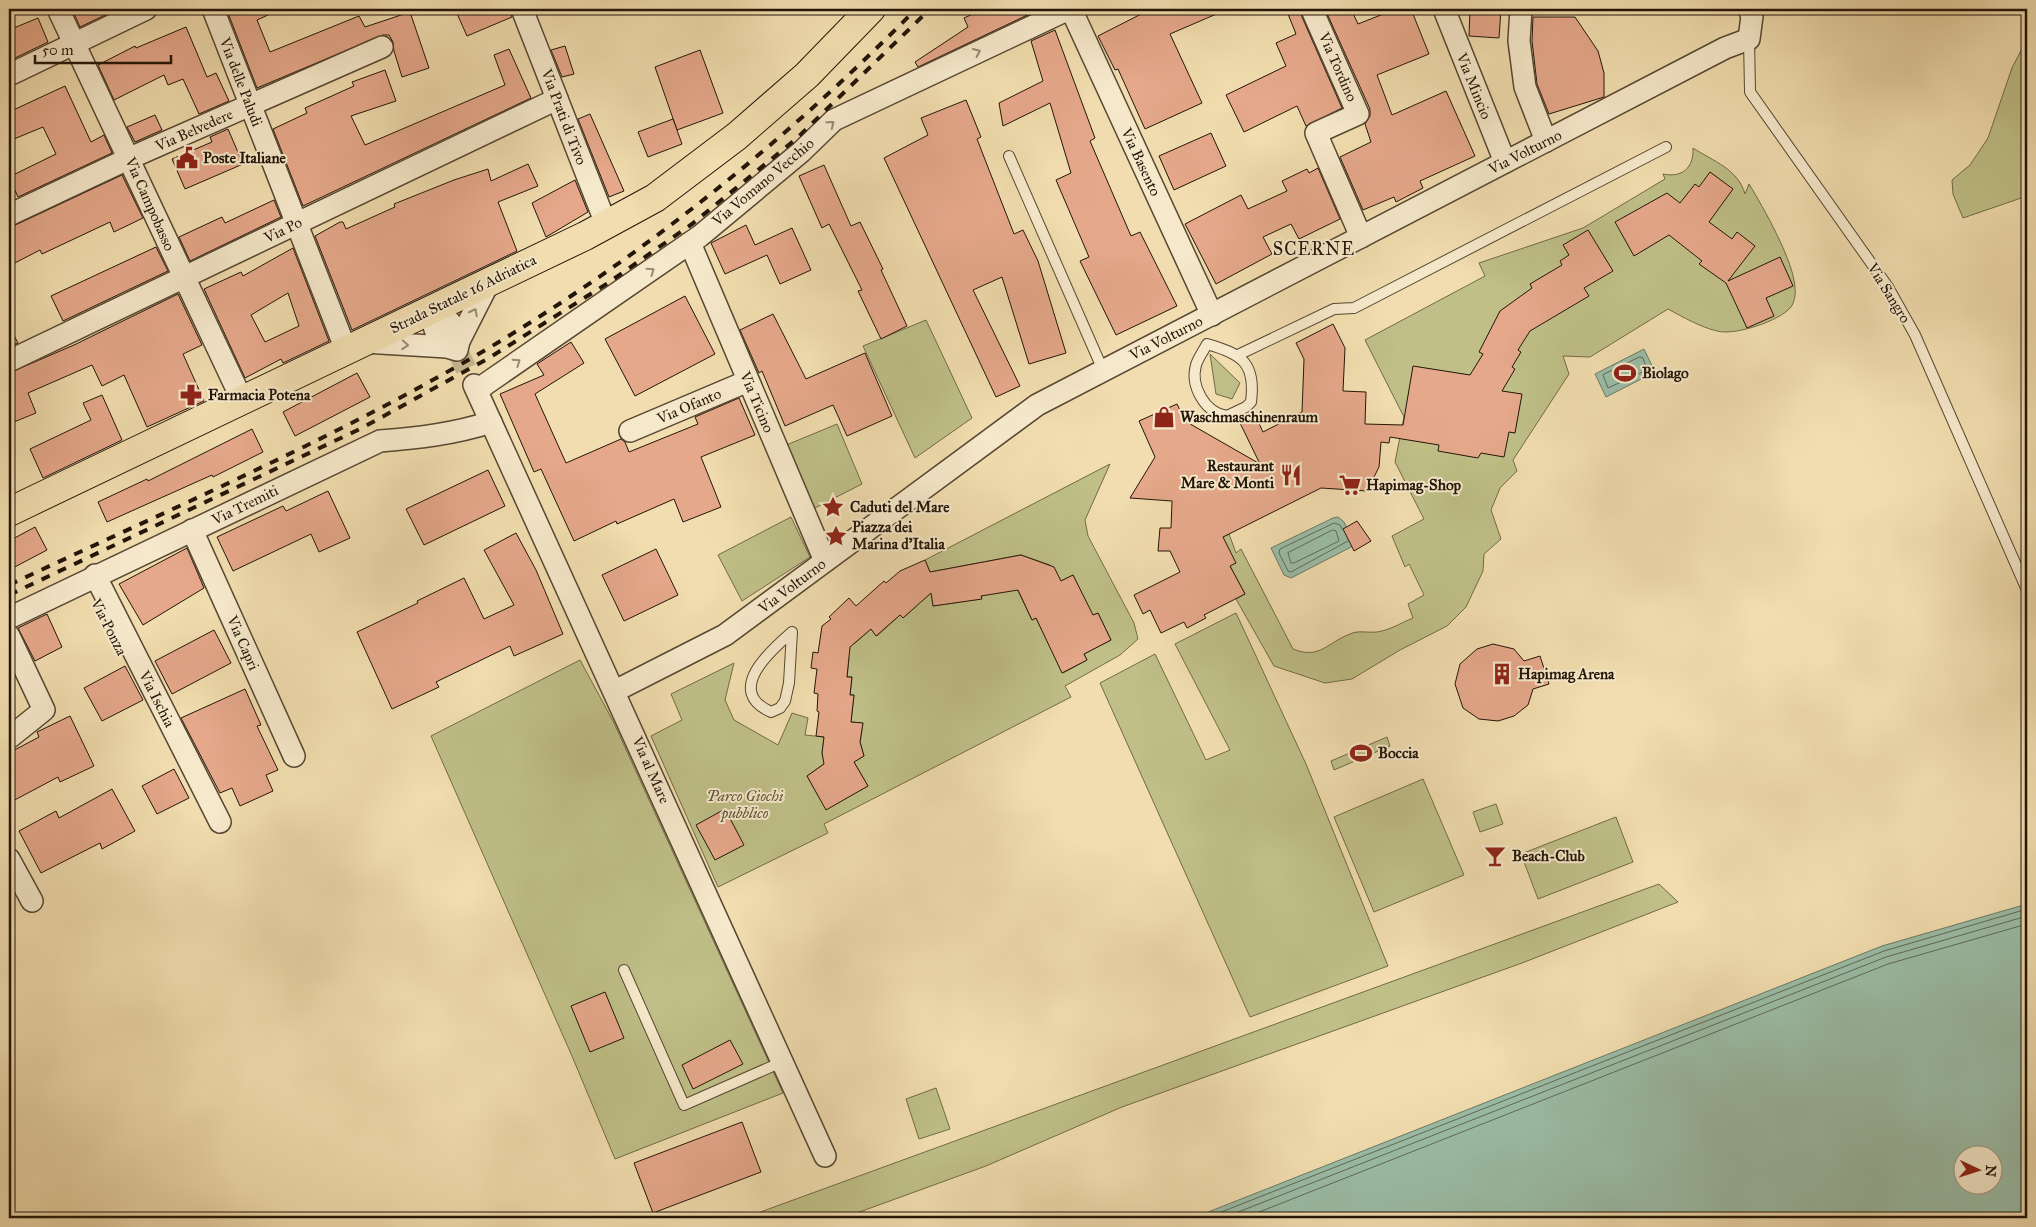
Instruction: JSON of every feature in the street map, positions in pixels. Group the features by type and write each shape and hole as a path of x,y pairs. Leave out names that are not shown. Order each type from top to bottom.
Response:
{"main road":[{"name":"Strada Statale 16 Adriatica","path":"9,512 489,282 655,198 737,136 807,75 871,9"}],"street":[{"name":"Via Campobasso","path":"58,9 130,158 242,400"},
{"path":"9,75 146,9"},
{"name":"Via delle Paludi","path":"213,9 296,224 354,346"},
{"name":"Via Prati di Tivo","path":"522,9 606,224"},
{"name":"Via Vomano Vecchio","path":"476,387 690,243 800,152 834,120 1070,9"},
{"name":"Via Basento","path":"1070,9 1204,329"},
{"name":"Via Mincio","path":"1444,9 1505,162"},
{"path":"1521,9 1520,41 1525,87 1546,141"},
{"name":"Via Sangro","path":"1749,9 1752,16 1749,39"},
{"name":"Via Tordino","path":"1313,12 1358,114 1316,133 1361,237"},
{"name":"Via Volturno","path":"615,691 725,635 1037,404 1204,329 1361,237 1725,48 1749,39"},
{"name":"Via Belvedere","path":"9,215 130,158 382,47"},
{"name":"Via Po","path":"9,361 557,99"},
{"name":"Via Ticino","path":"690,243 825,562"},
{"path":"453,344 489,282"},
{"path":"433,309 432,325 438,338 453,344"},
{"path":"354,346 453,344"},
{"name":"Via Ofanto","path":"630,431 748,381"},
{"name":"Via al Mare","path":"476,387 825,1156"},
{"name":"Via Tremiti","path":"9,618 380,441 435,435 464,430 491,422"},
{"name":"Via Capri","path":"192,530 294,756"},
{"name":"Via Ponza","path":"90,578 199,808"},
{"name":"Via Ischia","path":"90,578 220,822"},
{"path":"9,636 44,710 9,738"},
{"path":"9,860 32,901"}],"lane":[{"name":"Via Sangro","path":"1749,39 1750,92 1888,287 1915,335 2027,590"},
{"path":"1238,355 1334,309 1354,308 1666,147"},
{"path":"1010,156 1099,361"},
{"path":"1204,329 1238,355 1249,368 1252,382 1251,402 1227,416 1212,411 1198,392 1196,364 1204,329"},
{"path":"792,632 787,694 780,708 771,712 755,700 752,688 755,670 766,655 792,632"},
{"path":"624,970 684,1105 782,1062"}],"green space":[{"path":"2027,39 2027,196 1963,218 1953,194 1952,180 1970,165 1988,138 2012,68"},
{"path":"1693,148 1731,172 1742,185 1745,194 1749,184 1777,235 1790,265 1795,291 1791,307 1767,322 1745,329 1725,332 1704,327 1668,309 1590,357 1563,356 1569,374 1513,460 1517,471 1500,488 1491,510 1501,539 1484,554 1483,571 1466,607 1447,626 1400,650 1352,679 1325,683 1274,666 1236,599 1245,594 1230,566 1223,537 1229,534 1236,553 1241,549 1293,649 1302,652 1317,651 1353,633 1382,631 1413,618 1408,604 1424,595 1409,564 1405,567 1392,536 1424,519 1395,462 1404,417 1365,340 1485,276 1479,263 1583,228 1665,179 1663,174 1681,173 1689,166 1693,155"},
{"path":"926,320 972,418 915,458 863,346"},
{"path":"1210,354 1240,383 1232,399 1216,394"},
{"path":"837,424 862,484 809,511 784,446"},
{"name":"Parco Giochi pubblico","path":"1110,464 1085,520 1088,536 1134,623 1138,639 1120,655 1065,686 1071,697 824,824 828,833 718,887 651,736 682,720 671,694 734,663 725,700 734,720 778,745 792,713 808,718 805,735 824,737 822,753 825,763 807,776 826,809 868,786 854,762 864,756 860,742 863,723 851,722 854,695 850,695 852,677 847,677 849,657 826,654 835,623 854,644 871,629 877,636 900,615 903,618 931,593 933,606 981,599 981,596 1016,587 1032,620 1036,618 1063,673 1087,660 1084,654 1111,640 1098,613 1078,622 1085,600 1073,575 1061,581 1050,565 1021,555 930,572 925,560"},
{"path":"791,517 810,557 742,601 718,555"},
{"path":"1236,613 1306,764 1388,966 1250,1017 1100,683 1155,654 1206,760 1230,750 1175,644"},
{"path":"580,660 613,721 783,1093 615,1159 572,1056 431,736"},
{"name":"Boccia","path":"1387,737 1390,746 1334,770 1331,761"},
{"path":"1423,779 1464,875 1374,912 1334,817"},
{"path":"1496,804 1503,824 1480,832 1473,812"},
{"path":"1616,817 1633,862 1538,899 1521,854"},
{"path":"1659,884 1678,902 1522,963 1122,1107 986,1166 843,1218 744,1218"},
{"path":"936,1088 950,1129 919,1139 906,1099"}],"water":[{"name":"Biolago","path":"1644,349 1655,372 1606,397 1595,374"},
{"path":"1338,517 1344,522 1355,545 1291,578 1284,575 1271,548"},
{"path":"2027,904 2027,1218 1193,1218 1882,946"}],"building":[{"path":"72,9 118,9 80,27"},
{"path":"237,9 281,9 257,20 270,52 359,16 365,27 410,12 429,68 402,77 393,42 389,35 383,35 257,88 228,13"},
{"path":"455,9 510,9 512,17 467,36"},
{"path":"984,9 1040,9 918,67 915,62 968,27 964,18"},
{"path":"1151,9 1228,9 1170,34 1202,103 1145,129 1118,69 1115,70 1098,36"},
{"path":"1286,9 1301,9 1302,17 1342,108 1306,126 1297,106 1244,132 1226,95 1286,66 1276,43 1296,34"},
{"path":"1325,9 1351,9 1358,24 1396,9 1411,9 1429,54 1377,75 1392,115 1446,91 1475,156 1420,181 1423,188 1396,202 1394,197 1363,210 1340,157 1371,142 1365,124 1370,116 1370,109"},
{"path":"1470,9 1501,9 1499,38 1469,36"},
{"path":"1533,17 1575,17 1598,51 1604,73 1604,97 1549,114 1537,84 1532,41"},
{"path":"38,18 48,42 9,61 9,30"},
{"path":"186,27 207,77 216,73 229,101 199,114 183,79 168,85 164,75 114,100 98,65 135,46 136,48"},
{"path":"1055,30 1095,138 1090,141 1131,236 1140,232 1177,306 1116,335 1080,261 1089,257 1056,180 1071,173 1050,103 1003,126 999,103 1043,81 1031,41"},
{"path":"565,46 574,74 562,77 551,50"},
{"path":"509,49 531,98 303,206 273,129 307,113 305,108 354,86 352,82 385,70 396,101 351,116 365,145 505,85 494,55"},
{"path":"700,50 723,113 677,130 655,67"},
{"path":"65,86 91,142 104,135 112,153 18,197 9,177 56,154 43,127 9,141 9,112"},
{"path":"966,100 981,137 977,139 1014,234 1023,230 1038,261 1066,353 1029,364 1002,277 973,290 1020,386 996,397 884,158 928,135 921,118"},
{"path":"590,114 624,191 609,197 578,119"},
{"path":"155,115 162,130 135,142 127,127"},
{"path":"673,119 682,144 648,157 638,132"},
{"path":"228,129 243,164 185,189 172,159 212,142 210,137"},
{"path":"1211,133 1226,166 1174,190 1159,156"},
{"path":"528,164 538,186 498,202 517,251 352,330 315,236 340,222 343,222 346,229 395,207 394,204 454,180 488,169 491,181"},
{"path":"824,165 851,226 860,222 883,269 881,270 907,326 881,339 858,291 862,290 829,224 822,228 799,176"},
{"path":"1318,168 1340,219 1299,239 1291,224 1263,237 1272,254 1216,284 1185,224 1241,195 1248,209 1287,191 1282,181 1307,169 1309,173"},
{"path":"1710,172 1733,189 1709,222 1732,239 1737,232 1755,246 1728,281 1780,257 1793,286 1766,298 1774,316 1747,328 1726,283 1699,264 1702,261 1669,235 1634,256 1615,222 1667,193 1680,203 1695,184 1699,187"},
{"path":"122,175 143,218 114,232 110,222 42,254 40,250 9,266 9,228"},
{"path":"575,180 588,212 546,237 532,203"},
{"path":"274,200 281,217 190,261 179,237 222,217 225,223"},
{"path":"746,225 755,245 792,228 811,270 780,284 767,255 725,274 711,243"},
{"path":"1588,230 1613,271 1584,288 1589,296 1530,331 1518,350 1521,352 1512,367 1515,369 1502,391 1522,394 1515,433 1509,432 1504,457 1481,453 1478,458 1438,451 1439,445 1390,437 1389,443 1381,442 1379,467 1367,491 1321,488 1223,537 1236,563 1230,566 1245,594 1204,615 1206,618 1187,628 1184,622 1161,633 1150,610 1143,614 1134,595 1180,572 1170,551 1158,551 1160,528 1171,528 1172,501 1130,498 1155,457 1139,421 1177,404 1185,421 1260,464 1240,423 1255,415 1263,432 1302,412 1304,359 1296,343 1333,324 1345,348 1343,391 1366,392 1365,424 1403,425 1413,366 1470,375 1483,354 1479,352 1500,311 1532,288 1530,284 1562,265 1560,261 1569,255 1563,245"},
{"path":"156,247 168,271 63,321 51,296"},
{"path":"293,248 329,341 283,363 281,359 245,378 204,289 241,272 243,276","holes":["288,293 299,326 265,342 251,315"]},
{"path":"178,294 202,345 183,354 204,401 147,427 124,375 102,386 92,365 28,393 36,413 9,424 9,373 74,345"},
{"path":"685,296 715,354 635,396 605,339"},
{"path":"773,314 806,379 865,353 892,416 847,436 833,405 785,426 762,371 759,373 740,330"},
{"path":"9,326 18,343 9,347"},
{"path":"571,342 584,363 535,394 566,463 621,439 625,442 629,452 698,424 695,417 739,398 755,435 701,457 721,507 683,522 674,499 617,524 616,521 574,541 541,469 534,472 500,394 544,375 537,364"},
{"path":"357,373 370,397 295,436 283,412"},
{"path":"102,395 122,440 43,478 30,449 91,420 83,403"},
{"path":"252,429 263,452 213,477 212,475 107,522 98,502 147,479 148,481"},
{"path":"488,470 505,506 424,545 406,509"},
{"path":"328,491 350,538 319,552 311,534 233,571 217,537 283,506 286,511"},
{"path":"1357,521 1371,541 1354,551 1343,529"},
{"path":"35,527 47,550 9,570 9,541"},
{"path":"516,533 536,570 563,634 514,656 510,646 436,682 439,687 392,709 357,632 418,603 417,601 464,578 484,619 514,605 484,550"},
{"path":"187,548 204,588 143,625 119,584"},
{"path":"656,549 678,595 624,621 602,575"},
{"path":"1021,555 1054,567 1061,581 1073,575 1093,615 1098,613 1111,640 1084,654 1087,660 1062,673 1036,618 1032,620 1018,590 981,596 982,599 933,606 931,593 903,618 900,615 876,636 871,629 850,647 847,677 852,677 850,695 854,695 851,722 863,723 860,742 864,756 854,762 868,786 826,810 807,776 824,764 822,753 824,737 816,736 819,712 817,711 818,694 814,693 817,669 811,668 813,652 818,653 822,626 831,619 829,617 849,598 856,606 884,581 886,583 900,571 925,560 930,572"},
{"path":"47,614 62,647 35,661 18,628"},
{"path":"214,630 231,663 172,694 155,661"},
{"name":"Hapimag Arena","path":"1493,644 1514,649 1524,661 1540,656 1549,684 1533,689 1528,705 1514,716 1498,721 1479,719 1463,708 1455,684 1460,664 1477,649"},
{"path":"125,666 143,700 102,721 84,688"},
{"path":"245,689 261,725 257,726 278,770 266,775 273,791 240,806 232,788 220,793 181,718"},
{"path":"70,716 94,766 60,782 58,777 9,803 9,753 39,737 37,732"},
{"path":"174,769 189,798 157,814 142,786"},
{"path":"112,789 135,831 102,849 100,843 41,873 19,831 56,811 59,818"},
{"path":"725,809 744,845 715,860 696,825"},
{"path":"605,992 624,1038 590,1052 571,1006"},
{"path":"730,1040 743,1064 693,1089 682,1065"},
{"path":"742,1122 761,1172 653,1213 634,1163"}],"tunnel":[{"path":"457,350 474,385"}],"railway":[{"path":"9,585 307,445 425,384 541,316 655,237 764,150 816,105 916,9"},
{"path":"9,595 362,428 489,358 608,283 692,224 796,139 930,9"}],"place":[{"name":"Poste Italiane","path":"187,158"},
{"name":"Biolago","path":"1625,373"},
{"name":"Farmacia Potena","path":"191,395"},
{"name":"Waschmaschinenraum","path":"1164,417"},
{"name":"Restaurant Mare & Monti","path":"1291,475"},
{"name":"Hapimag-Shop","path":"1350,485"},
{"name":"Caduti del Mare","path":"833,507"},
{"name":"Piazza dei Marina d'Italia","path":"836,536"},
{"name":"Hapimag Arena","path":"1502,674"},
{"name":"Boccia","path":"1361,753"},
{"name":"Beach-Club","path":"1495,856"}],"district":[{"name":"SCERNE","path":"1314,249"}]}
